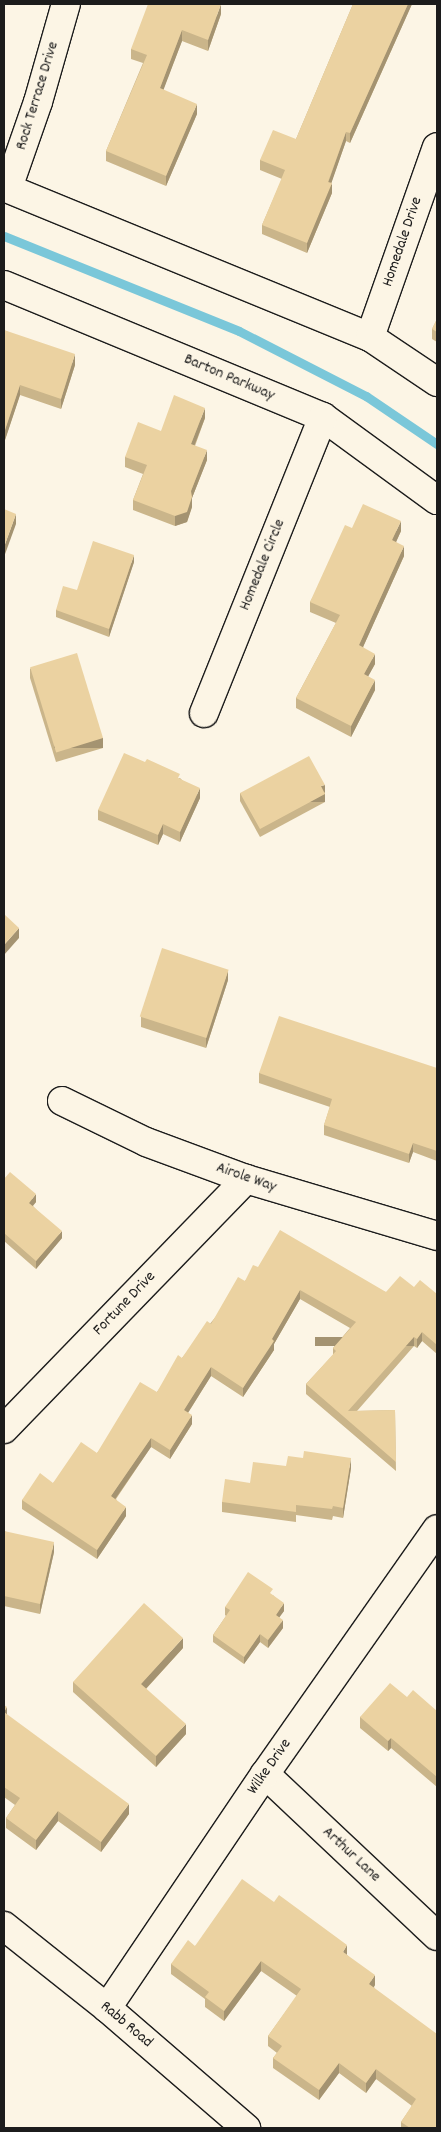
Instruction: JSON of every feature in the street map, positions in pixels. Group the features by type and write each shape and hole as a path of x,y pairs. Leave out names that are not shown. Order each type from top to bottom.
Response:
{"street":[{"name":"Rock Terrace Drive","path":"6,188 38,102 66,4"},
{"name":"Homedale Drive","path":"370,337 437,147"},
{"path":"6,188 370,337 437,382"},
{"name":"Barton Parkway","path":"4,285 323,417 437,500"},
{"name":"Homedale Circle","path":"204,712 323,417"},
{"name":"Airole Way","path":"62,1101 146,1142 246,1179 437,1236"},
{"name":"Fortune Drive","path":"4,1429 246,1179"},
{"name":"Wilke Drive","path":"107,2008 265,1774 437,1529"},
{"name":"Arthur Lane","path":"265,1774 437,1936"},
{"name":"Rabb Road","path":"4,1926 107,2008 246,2128"}],"building":[{"path":"148,4 221,4 208,40 182,30 160,88 197,104 166,176 106,151 147,55 131,49"},
{"path":"353,4 408,4 350,133 346,132 328,182 332,183 307,243 262,225 285,170 260,160 273,130 296,139"},
{"path":"437,319 437,332 432,329"},
{"path":"4,330 75,354 61,399 20,385 5,430 4,430"},
{"path":"174,395 205,408 191,444 207,450 191,491 192,497 187,512 175,516 133,500 147,465 125,457 138,422 161,431"},
{"path":"363,504 401,521 392,540 404,546 359,645 375,654 364,674 375,680 351,726 296,698 340,615 310,602 345,525 352,528"},
{"path":"4,509 16,514 4,547"},
{"path":"93,541 134,555 109,629 56,610 63,586 77,590"},
{"path":"77,653 103,738 56,752 30,667"},
{"path":"124,753 145,762 147,759 180,774 178,778 200,788 180,832 163,824 158,835 98,810"},
{"path":"309,756 325,785 321,786 325,794 260,829 240,793"},
{"path":"4,914 19,928 4,945"},
{"path":"162,948 229,970 206,1038 140,1016"},
{"path":"279,1016 437,1068 437,1151 413,1143 409,1154 324,1125 332,1099 259,1073"},
{"path":"10,1172 36,1194 29,1203 62,1231 36,1261 4,1233 4,1179"},
{"path":"280,1230 386,1292 400,1276 414,1287 420,1280 437,1294 437,1345 422,1332 417,1339 414,1337 348,1411 395,1410 396,1462 306,1384 336,1351 333,1348 356,1322 300,1290 272,1339 274,1341 243,1388 211,1367 184,1410 192,1415 170,1450 151,1438 111,1496 126,1507 97,1550 22,1500 40,1473 53,1483 81,1442 97,1453 140,1382 157,1392 178,1355 182,1358 207,1321 211,1324 238,1277 245,1281 253,1265 258,1267"},
{"path":"304,1451 351,1458 343,1508 333,1506 332,1509 296,1505 296,1512 222,1502 225,1479 250,1483 253,1462 286,1466 288,1456 303,1458"},
{"path":"4,1531 54,1542 40,1604 4,1596"},
{"path":"248,1572 273,1589 270,1593 284,1603 276,1615 283,1620 268,1640 260,1634 244,1657 213,1635 230,1610 225,1607"},
{"path":"144,1603 183,1638 141,1684 186,1724 156,1756 73,1682"},
{"path":"390,1683 407,1697 413,1690 437,1711 437,1777 391,1738 388,1741 360,1717"},
{"path":"4,1712 129,1804 101,1842 58,1811 36,1840 6,1818 20,1798 4,1787"},
{"path":"242,1879 274,1902 279,1895 347,1945 343,1952 375,1975 369,1984 437,2034 437,2128 410,2128 401,2122 416,2099 376,2069 366,2083 339,2063 319,2090 273,2058 282,2046 268,2036 301,1989 261,1961 224,2011 205,1997 209,1992 171,1964 188,1940 195,1946"}],"waterway":[{"path":"4,236 239,331 366,396 437,444"}]}
